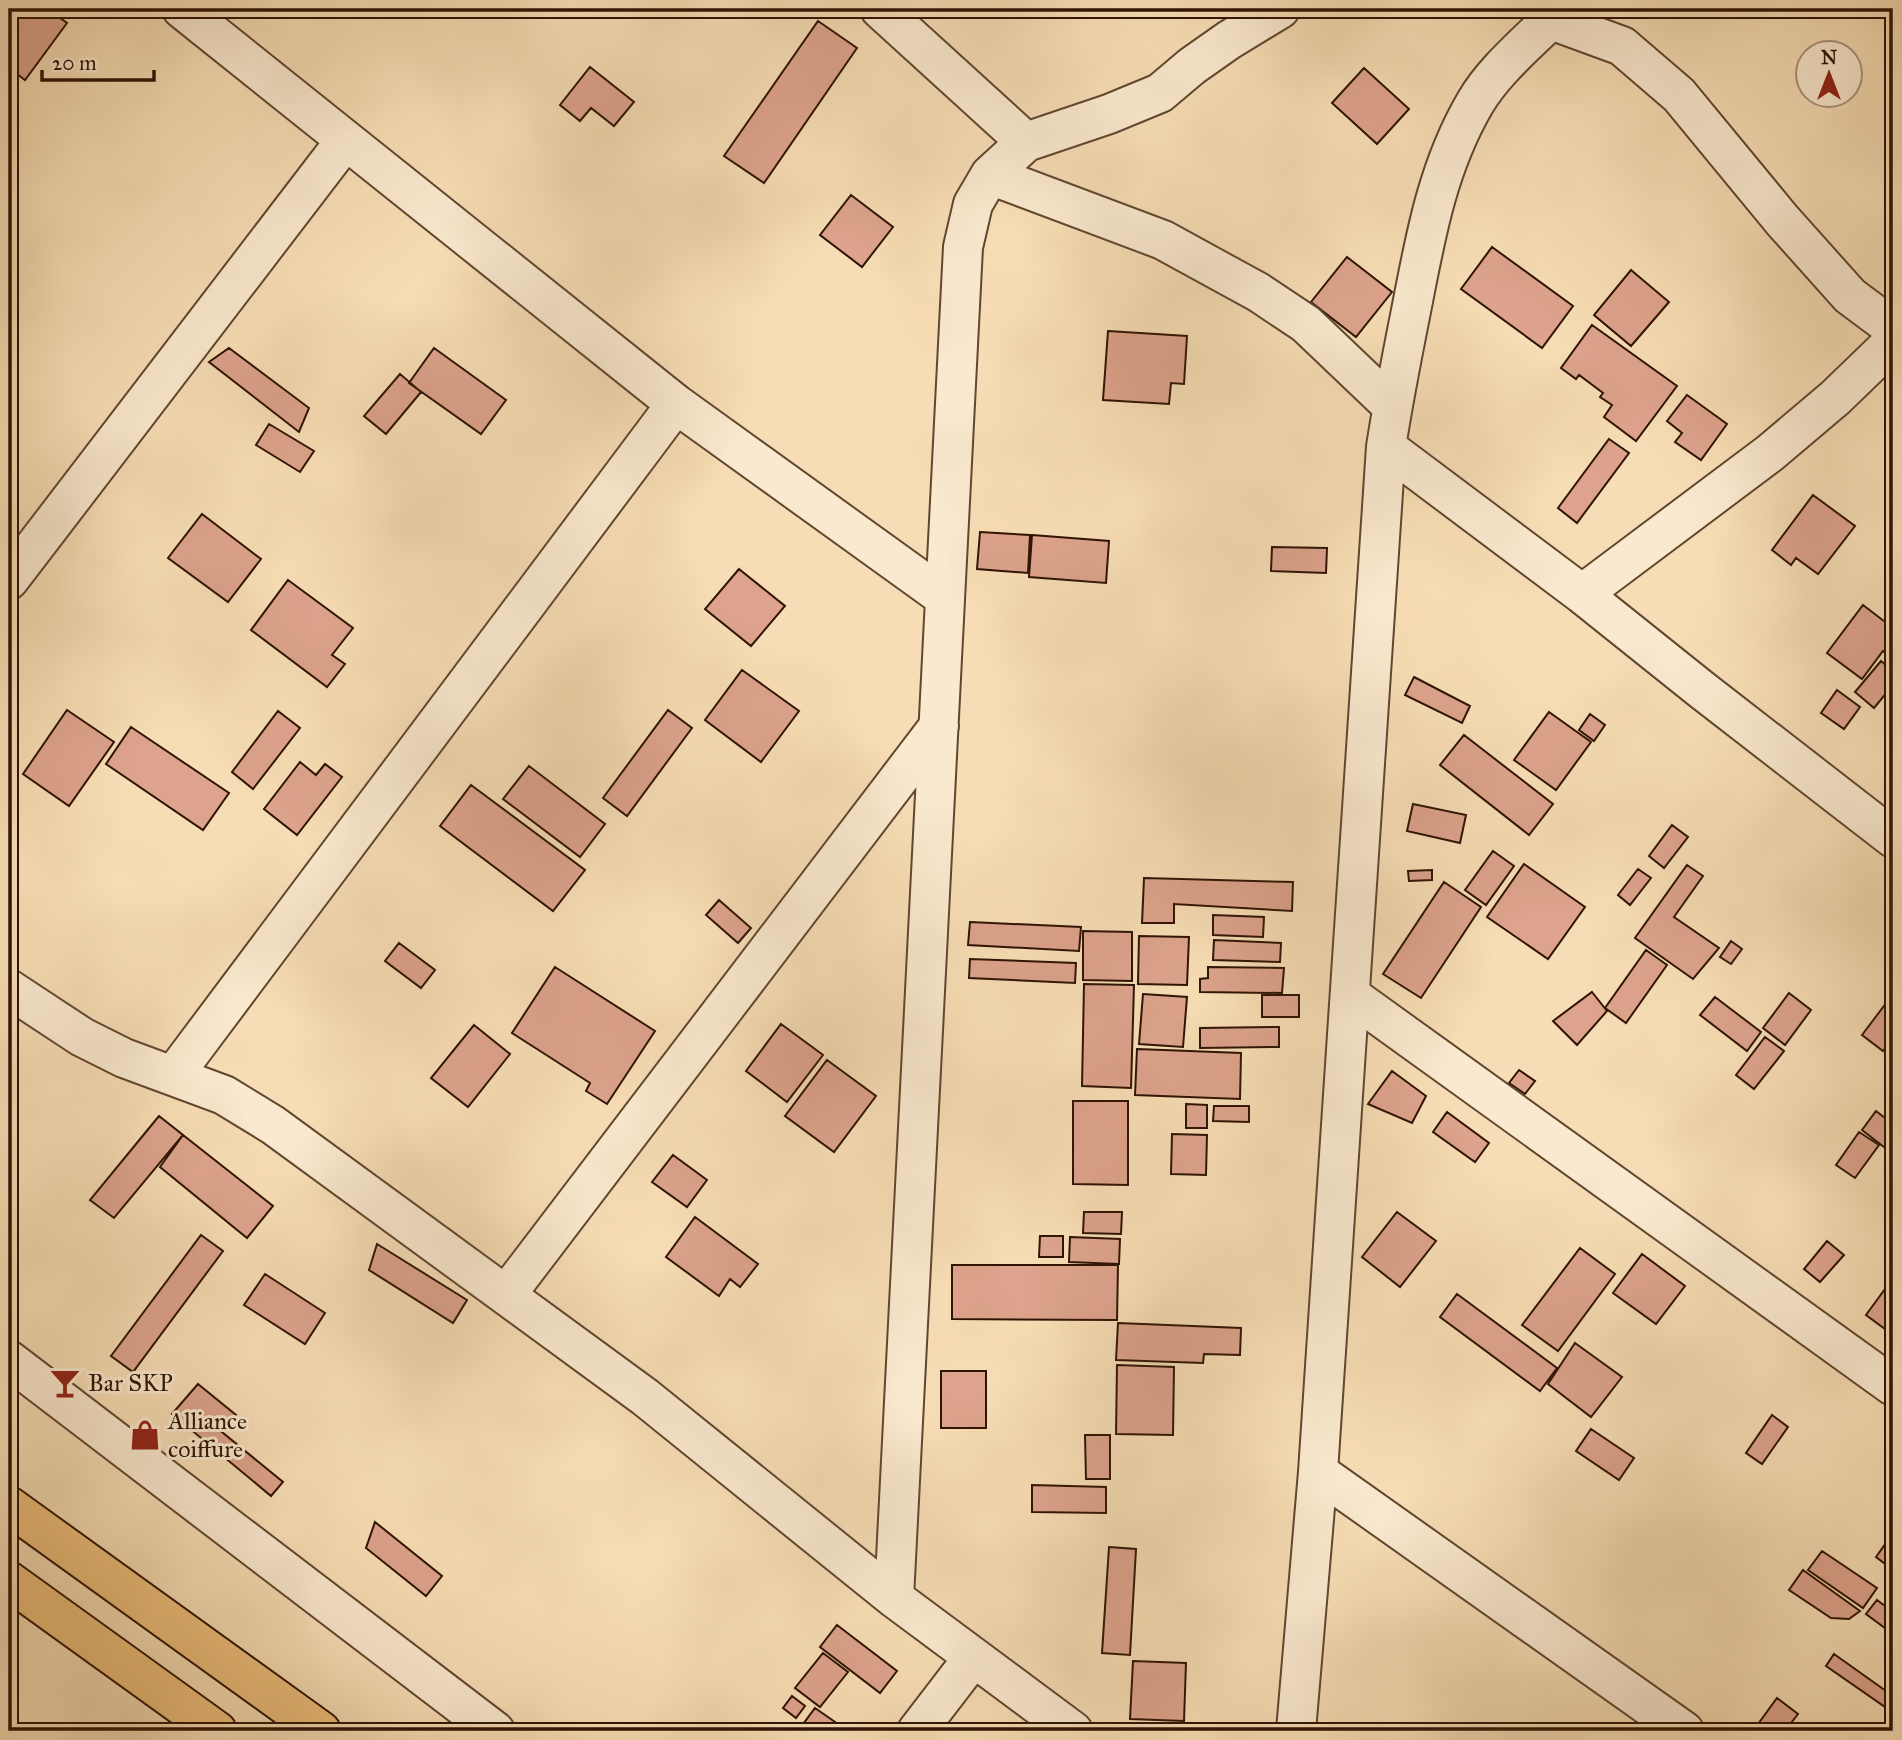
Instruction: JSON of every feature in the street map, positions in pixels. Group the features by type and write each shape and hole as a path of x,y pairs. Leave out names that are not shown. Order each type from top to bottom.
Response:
{"main road":[{"path":"9,1506 321,1731"},
{"path":"9,1581 217,1731"}],"street":[{"path":"181,9 676,404 944,597"},
{"path":"880,9 1026,142"},
{"path":"894,1598 963,247 973,204 990,175 1026,142 1109,114 1160,93 1229,40 1280,9"},
{"path":"1296,1731 1318,1472 1387,447 1392,407 1428,224 1450,152 1476,102 1553,12 1622,46 1679,95 1782,220 1850,296 1893,328"},
{"path":"9,580 345,141"},
{"path":"990,175 1163,240 1258,292 1306,324 1392,407"},
{"path":"1582,594 1770,453 1835,398 1893,342"},
{"path":"173,1076 676,404"},
{"path":"1387,447 1582,594 1893,838"},
{"path":"506,1295 939,726"},
{"path":"9,989 82,1037 124,1058 224,1095 273,1125 645,1398 894,1598 1073,1731"},
{"path":"1350,995 1893,1386"},
{"path":"9,1360 495,1731"},
{"path":"1318,1472 1684,1731"},
{"path":"917,1731 973,1658"}],"building":[{"path":"9,9 22,9 34,18 41,9 48,9 67,23 25,80 9,68"},
{"path":"818,21 857,48 764,183 724,156"},
{"path":"590,67 634,102 614,126 591,108 580,121 560,105"},
{"path":"1364,68 1409,109 1377,144 1332,103"},
{"path":"851,195 893,227 862,267 820,235"},
{"path":"1492,247 1573,306 1542,348 1461,289"},
{"path":"1347,257 1392,292 1356,337 1311,302"},
{"path":"1631,270 1669,302 1631,346 1594,315"},
{"path":"1592,325 1677,386 1636,441 1604,417 1612,405 1600,397 1603,393 1579,375 1576,379 1561,368"},
{"path":"1108,331 1187,336 1184,384 1171,383 1169,404 1103,400"},
{"path":"229,348 309,408 299,432 209,362"},
{"path":"434,348 506,400 481,434 409,383"},
{"path":"400,374 421,392 386,434 364,416"},
{"path":"1687,395 1727,424 1701,460 1675,442 1682,433 1667,421"},
{"path":"269,424 314,451 300,472 256,445"},
{"path":"1609,439 1629,453 1577,523 1558,508"},
{"path":"1813,495 1855,526 1818,574 1796,558 1791,565 1772,550"},
{"path":"202,514 261,559 228,602 168,558"},
{"path":"980,532 1030,535 1028,573 977,569"},
{"path":"1032,535 1109,541 1106,583 1029,577"},
{"path":"1272,547 1327,548 1326,573 1271,571"},
{"path":"739,569 785,606 751,646 705,609"},
{"path":"288,580 353,628 332,655 345,664 327,687 251,630"},
{"path":"1863,605 1893,628 1893,659 1883,651 1862,679 1827,653"},
{"path":"1881,661 1893,671 1893,685 1874,708 1855,692"},
{"path":"742,670 799,711 761,762 705,720"},
{"path":"1414,677 1470,706 1462,723 1405,695"},
{"path":"1837,690 1860,707 1844,729 1821,713"},
{"path":"67,710 114,742 69,806 23,774"},
{"path":"668,710 692,728 627,816 603,798"},
{"path":"278,711 300,728 253,789 232,772"},
{"path":"1549,712 1591,742 1556,790 1514,760"},
{"path":"1590,714 1605,725 1594,741 1579,730"},
{"path":"131,727 229,793 203,830 106,764"},
{"path":"1464,735 1553,804 1529,835 1440,765"},
{"path":"300,762 316,775 325,764 342,777 297,835 264,809"},
{"path":"529,766 605,824 580,857 503,799"},
{"path":"471,785 585,870 553,911 440,826"},
{"path":"1413,804 1466,815 1460,843 1407,831"},
{"path":"1672,825 1688,837 1664,868 1649,856"},
{"path":"1493,851 1514,866 1486,905 1465,890"},
{"path":"1524,864 1585,907 1548,959 1487,917"},
{"path":"1687,865 1703,876 1674,917 1719,948 1693,979 1635,938"},
{"path":"1638,869 1651,878 1630,905 1618,895"},
{"path":"1432,870 1432,880 1409,881 1408,871"},
{"path":"1144,878 1293,882 1292,911 1174,904 1174,923 1142,923"},
{"path":"1444,882 1481,907 1421,998 1383,974"},
{"path":"719,900 751,928 738,943 706,915"},
{"path":"1213,915 1264,917 1263,937 1213,935"},
{"path":"970,922 1081,927 1079,951 968,945"},
{"path":"1083,931 1132,932 1132,981 1083,980"},
{"path":"1139,936 1189,937 1187,985 1138,984"},
{"path":"1214,940 1281,943 1280,962 1213,960"},
{"path":"1731,941 1742,949 1731,964 1720,957"},
{"path":"399,943 435,970 421,988 385,961"},
{"path":"1646,950 1667,965 1626,1023 1605,1008"},
{"path":"970,959 1076,963 1075,983 969,978"},
{"path":"555,967 655,1031 607,1104 586,1091 590,1083 512,1033"},
{"path":"1208,967 1284,968 1282,993 1200,992 1200,979 1208,978"},
{"path":"1084,984 1134,985 1131,1088 1082,1086"},
{"path":"1592,992 1607,1011 1577,1045 1553,1021"},
{"path":"1789,993 1811,1010 1785,1045 1763,1028"},
{"path":"1143,994 1187,997 1183,1047 1139,1044"},
{"path":"1893,994 1893,1038 1883,1051 1862,1035"},
{"path":"1262,995 1299,995 1299,1017 1262,1017"},
{"path":"1715,997 1761,1032 1747,1051 1700,1015"},
{"path":"781,1024 823,1055 787,1102 746,1071"},
{"path":"474,1025 510,1054 468,1107 431,1078"},
{"path":"1279,1027 1279,1047 1200,1048 1200,1028"},
{"path":"1765,1037 1784,1051 1754,1089 1736,1075"},
{"path":"1137,1049 1241,1053 1240,1099 1135,1095"},
{"path":"827,1060 876,1096 834,1152 785,1116"},
{"path":"1519,1070 1535,1081 1525,1094 1509,1083"},
{"path":"1392,1071 1426,1096 1412,1123 1368,1104"},
{"path":"1073,1101 1128,1101 1128,1185 1073,1184"},
{"path":"1186,1104 1207,1105 1207,1128 1186,1128"},
{"path":"1214,1106 1249,1106 1249,1122 1213,1121"},
{"path":"1876,1111 1893,1124 1893,1154 1862,1130"},
{"path":"1447,1112 1489,1143 1475,1162 1433,1132"},
{"path":"159,1116 183,1135 114,1218 90,1200"},
{"path":"1859,1132 1879,1145 1855,1178 1836,1165"},
{"path":"1172,1134 1207,1135 1206,1175 1171,1174"},
{"path":"183,1135 273,1206 247,1238 160,1167"},
{"path":"673,1155 707,1180 687,1207 652,1182"},
{"path":"1084,1212 1122,1212 1121,1234 1083,1233"},
{"path":"1397,1212 1436,1241 1400,1287 1362,1257"},
{"path":"695,1217 758,1264 740,1287 730,1279 719,1296 666,1257"},
{"path":"201,1235 223,1251 133,1372 111,1356"},
{"path":"1040,1236 1063,1236 1063,1257 1039,1257"},
{"path":"1070,1237 1120,1239 1119,1264 1069,1262"},
{"path":"1827,1241 1844,1255 1820,1282 1804,1269"},
{"path":"377,1244 467,1300 453,1323 369,1270"},
{"path":"1580,1248 1615,1274 1558,1351 1522,1325"},
{"path":"1642,1254 1685,1286 1656,1324 1613,1293"},
{"path":"952,1265 1118,1265 1117,1320 952,1319"},
{"path":"265,1274 325,1313 305,1344 244,1305"},
{"path":"1893,1278 1893,1317 1885,1329 1866,1315"},
{"path":"1457,1294 1557,1368 1540,1391 1440,1317"},
{"path":"1118,1323 1241,1328 1240,1355 1204,1354 1203,1363 1116,1360"},
{"path":"1575,1343 1622,1377 1591,1417 1548,1384"},
{"path":"1117,1365 1174,1367 1173,1435 1116,1434"},
{"path":"941,1371 986,1371 986,1428 941,1428"},
{"path":"198,1384 236,1415 222,1432 283,1482 271,1496 172,1414"},
{"path":"1772,1415 1788,1427 1762,1464 1746,1453"},
{"path":"1591,1429 1634,1458 1619,1480 1576,1451"},
{"path":"1085,1435 1110,1435 1110,1479 1086,1479"},
{"path":"1032,1485 1106,1487 1106,1513 1032,1512"},
{"path":"375,1522 442,1576 426,1596 366,1548"},
{"path":"1893,1533 1893,1570 1876,1557"},
{"path":"1109,1547 1136,1549 1130,1655 1102,1653"},
{"path":"1822,1551 1877,1588 1863,1608 1808,1570"},
{"path":"1803,1570 1860,1611 1849,1619 1831,1618 1789,1590"},
{"path":"1877,1600 1893,1612 1893,1634 1866,1614"},
{"path":"837,1625 897,1671 880,1693 820,1647"},
{"path":"823,1653 848,1672 820,1707 795,1688"},
{"path":"1834,1654 1893,1696 1893,1702 1888,1709 1826,1666"},
{"path":"1133,1661 1186,1663 1184,1721 1130,1719"},
{"path":"792,1696 805,1706 796,1718 783,1708"},
{"path":"1777,1698 1798,1714 1785,1731 1753,1731"},
{"path":"815,1708 848,1731 798,1731"}],"place":[{"name":"Bar SKP","path":"65,1383"},
{"name":"Alliance coiffure","path":"145,1435"}]}
